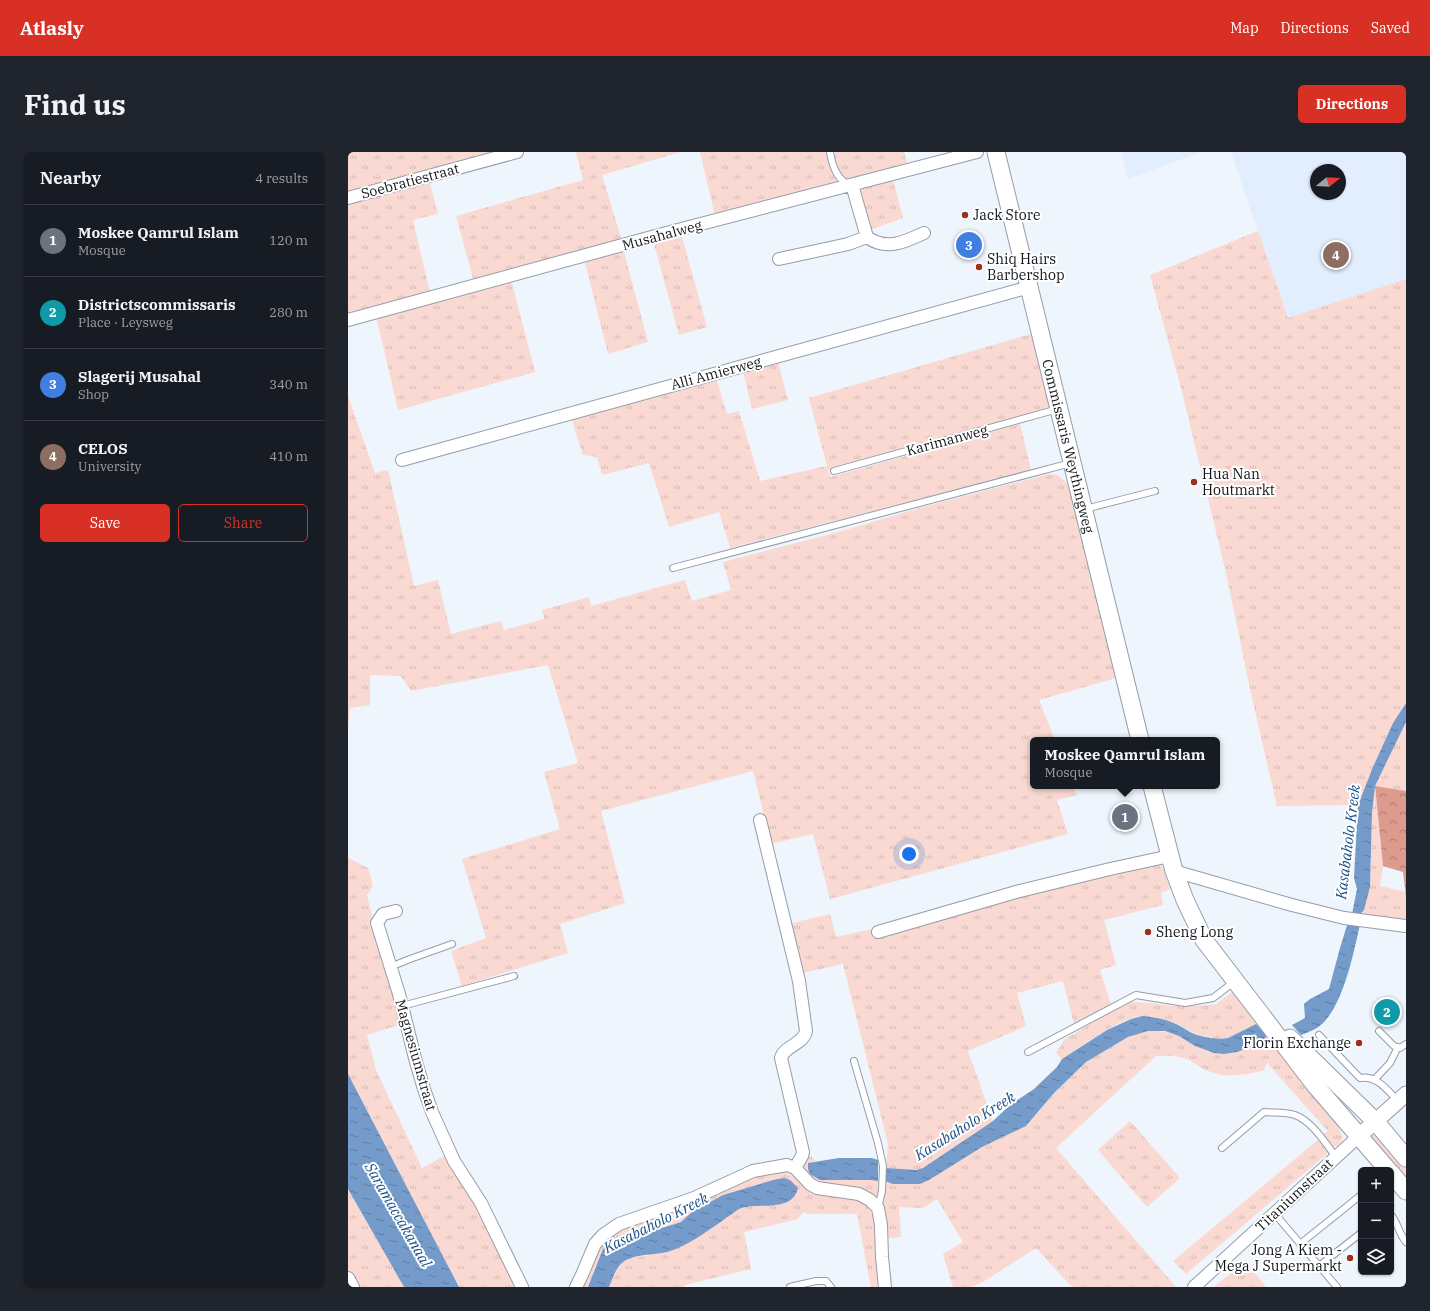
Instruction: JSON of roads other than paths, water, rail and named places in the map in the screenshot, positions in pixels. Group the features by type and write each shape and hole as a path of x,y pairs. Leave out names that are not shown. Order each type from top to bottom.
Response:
{"main road":[{"name":"Commissaris Weythingweg","path":"996,152 1139,737"},
{"path":"1153,789 1172,864 1185,900 1204,940 1316,1085 1385,1167"},
{"path":"1238,985 1376,1122 1406,1158"},
{"path":"1394,1177 1406,1191"}],"street":[{"name":"Soebratiestraat","path":"348,198 517,152"},
{"name":"Musahalweg","path":"348,320 670,232 852,186 977,152"},
{"path":"852,186 867,237 873,242 892,245 905,242 924,233"},
{"path":"779,259 848,244 867,237"},
{"name":"Alli Amierweg","path":"402,460 1030,287"},
{"path":"760,820 799,981 806,1030 803,1038 783,1053 781,1058 803,1152 795,1168"},
{"path":"878,932 1016,892 1110,869 1172,864 1292,905 1344,918 1406,926"},
{"name":"Magnesiumstraat","path":"396,911 383,914 377,923 402,1006 424,1089 454,1161 481,1203 522,1287"},
{"path":"1359,1136 1402,1098"},
{"name":"Titaniumstraat","path":"1194,1287 1359,1136"},
{"path":"576,1287 595,1244 603,1235 618,1224 694,1198 753,1171 787,1165 795,1168 810,1184 817,1188 859,1194 870,1200 878,1208 881,1225 885,1287"},
{"path":"348,1278 353,1287"}],"lane":[{"path":"830,152 834,168 840,179 852,186"},
{"name":"Karimanweg","path":"834,471 1060,409"},
{"path":"673,568 1073,463"},
{"path":"1084,509 1154,491"},
{"path":"390,967 452,944"},
{"path":"402,1006 514,976"},
{"path":"1028,1052 1136,995 1185,1003 1212,998 1238,985"},
{"path":"1378,1030 1394,1046 1400,1048 1406,1044"},
{"path":"1319,1035 1360,1078 1365,1077 1375,1079 1402,1098"},
{"path":"1375,1079 1390,1063 1398,1047"},
{"path":"854,1061 878,1143 883,1166 882,1191 878,1208"},
{"path":"1222,1148 1264,1112 1295,1115 1304,1120 1314,1128 1336,1157"},
{"path":"1300,1244 1358,1197"},
{"path":"1275,1214 1337,1287"},
{"path":"1394,1218 1402,1237 1406,1242"},
{"path":"1319,1266 1358,1235"},
{"path":"790,1287 816,1281 826,1281 831,1287"}],"water":[{"path":"1406,703 1406,722 1375,786 1372,813 1370,887 1364,910 1359,915 1352,914 1357,889 1354,878 1358,805 1393,723"},
{"path":"1348,922 1360,924 1347,975 1338,1001 1332,1012 1320,1026 1301,1035 1292,1025 1305,1018 1304,1004 1310,999 1329,989"},
{"path":"1142,1016 1168,1021 1203,1037 1223,1039 1256,1024 1265,1034 1267,1045 1250,1047 1237,1052 1224,1054 1214,1053 1195,1046 1179,1036 1165,1031 1148,1031 1128,1037 1086,1062 1053,1094 1026,1126 982,1147 920,1184 893,1184 885,1181 886,1168 916,1170 923,1168 993,1121 1010,1105 1034,1089 1057,1067 1062,1059 1107,1030 1131,1019"},
{"name":"Saramaccakanaal","path":"348,1074 459,1287 404,1287 348,1189"},
{"path":"839,1158 872,1158 878,1160 878,1181 820,1180 810,1174 808,1163"},
{"path":"784,1178 790,1180 798,1188 794,1196 789,1201 781,1204 739,1209 704,1234 684,1245 667,1252 637,1256 626,1260 614,1274 609,1287 588,1287 603,1249 614,1243 681,1222 692,1212 723,1195"}],"place":[{"name":"Jack Store","path":"965,215"},
{"name":"Slagerij Musahal","path":"969,245"},
{"name":"CELOS","path":"1336,255"},
{"name":"Shiq Hairs Barbershop","path":"979,267"},
{"name":"Hua Nan Houtmarkt","path":"1194,482"},
{"name":"Moskee Qamrul Islam","path":"1125,817"},
{"name":"Sheng Long","path":"1148,932"},
{"name":"Districtscommissaris","path":"1387,1012"},
{"name":"Florin Exchange","path":"1359,1043"},
{"name":"Jong A Kiem - Mega J Supermarkt","path":"1350,1258"}],"water label":[{"name":"Kasabaholo Kreek","path":"1348,842"},
{"name":"Kasabaholo Kreek","path":"965,1126"},
{"name":"Kasabaholo Kreek","path":"656,1223"}]}
